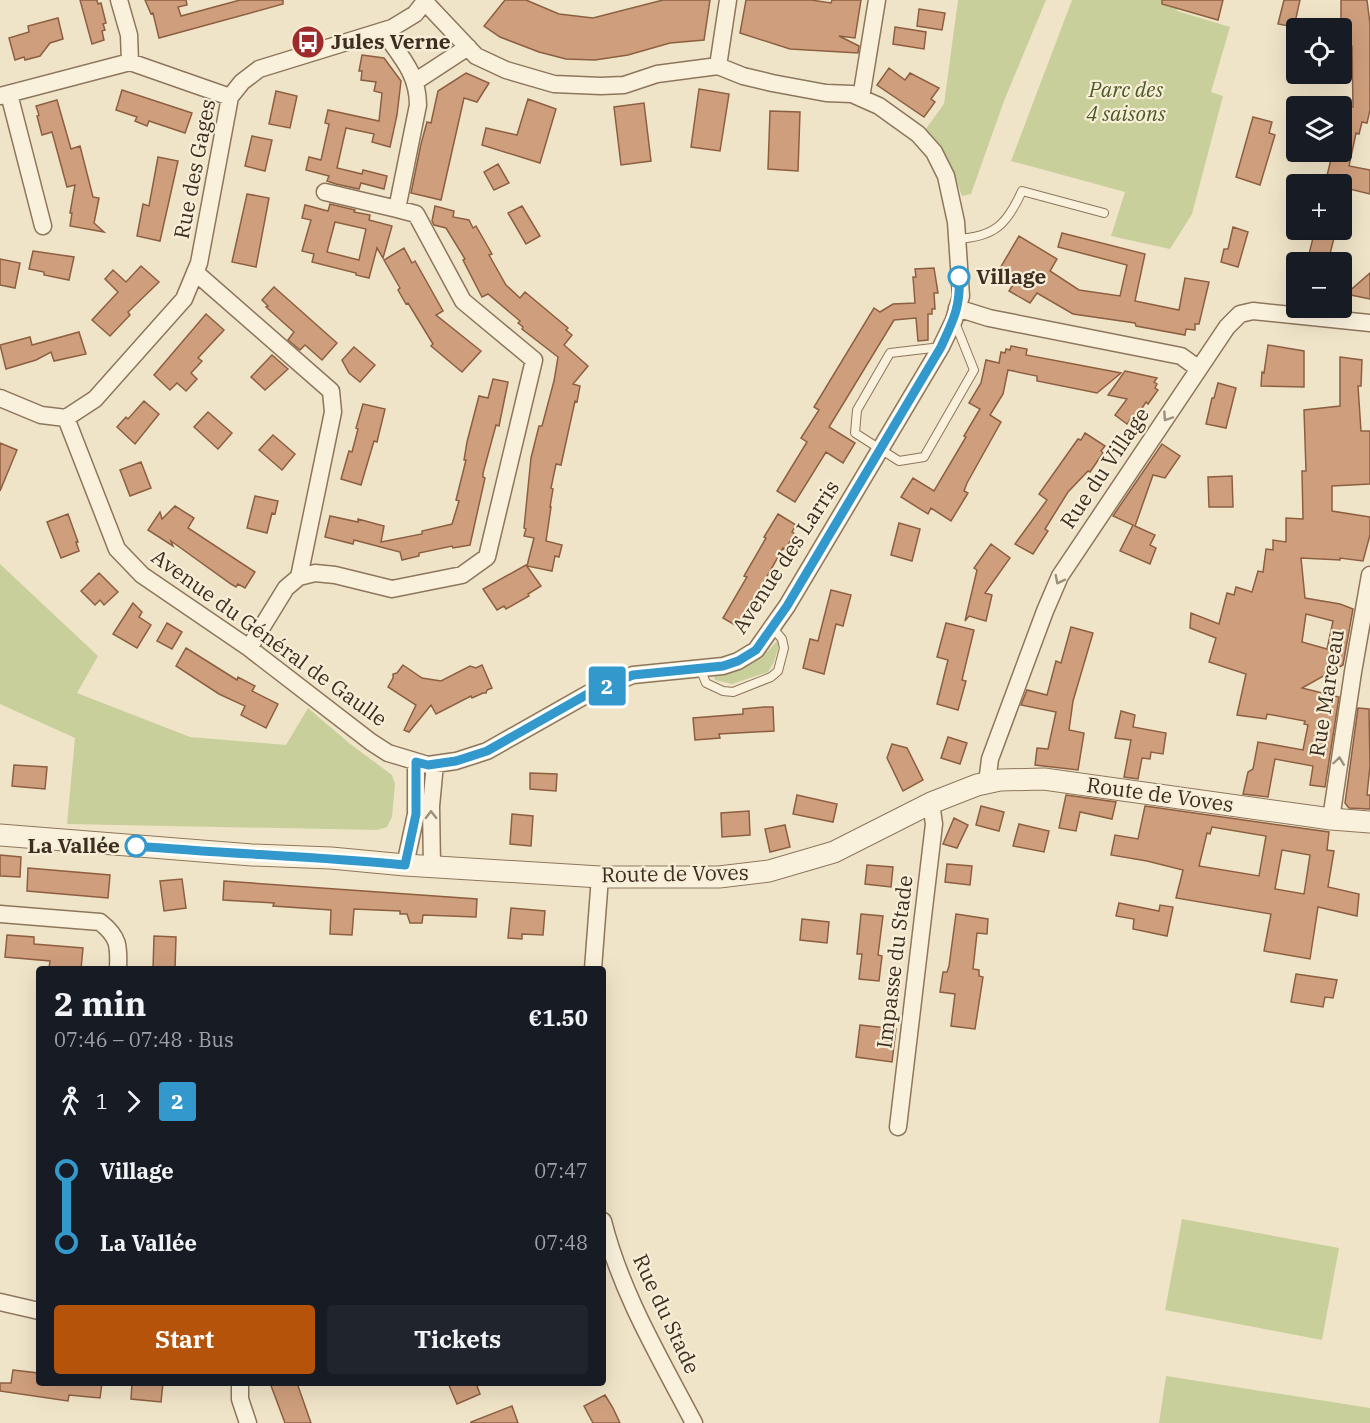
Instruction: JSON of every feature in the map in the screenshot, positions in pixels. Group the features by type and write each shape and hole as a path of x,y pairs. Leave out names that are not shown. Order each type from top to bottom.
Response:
{"street":[{"path":"119,0 129,35 130,62"},
{"path":"718,66 728,0"},
{"path":"861,98 877,0"},
{"path":"425,1 476,56 506,70 554,84 624,85 657,74 718,66 743,76 772,83 826,93 852,94 879,106 918,134 934,152 946,176 957,239 960,296 955,314 989,318 1180,356 1199,369"},
{"name":"Rue des Gages","path":"66,418 95,399 184,299 199,263 230,97 242,82 259,69 392,28 415,14 425,1"},
{"path":"383,31 416,81 418,89 418,105 398,209"},
{"path":"416,81 468,47"},
{"path":"43,226 4,95 130,62 230,97"},
{"path":"249,648 286,588 299,577 315,573 392,589 462,575 487,557 534,360 463,301 416,214 325,192"},
{"path":"195,272 331,392 333,412 299,577"},
{"name":"Rue du Village","path":"987,783 990,759 1060,576 1227,327 1240,314 1269,312 1370,323"},
{"name":"Avenue des Larris","path":"426,764 456,761 487,751 593,691 633,675 723,666 738,661 756,650 880,450 941,347 955,314"},
{"path":"0,398 41,415 66,418"},
{"name":"Avenue du Général de Gaulle","path":"66,418 117,549 142,575 249,648 370,742 388,753 426,764"},
{"name":"Rue Marceau","path":"1331,819 1370,574"},
{"path":"405,865 426,764"},
{"path":"426,764 431,806 432,867"},
{"name":"Route de Voves","path":"0,835 252,855 331,858 432,867 600,877 719,877 769,871 834,852 931,803 1000,780 1044,779 1331,819 1370,822"},
{"name":"Impasse du Stade","path":"898,1127 934,824 931,803"},
{"path":"593,966 600,877"},
{"path":"0,914 100,922 112,932 119,946 118,966"},
{"name":"Rue du Stade","path":"606,1232 638,1317 694,1423"},
{"path":"0,1302 36,1310"},
{"path":"240,1386 240,1399 248,1423"}],"lane":[{"path":"957,239 979,238 1000,226 1013,211 1022,190 1104,213"},
{"path":"941,347 890,353 857,410 855,433 899,461 924,457 974,370 955,314"},
{"path":"700,668 706,683 723,691 733,692 771,677 778,671 784,648 782,639 772,627"}],"green space":[{"path":"958,0 1046,0 1004,101 971,194 962,196 950,163 925,130 944,104"},
{"name":"Parc des 4 saisons","path":"1072,0 1180,0 1177,11 1230,27 1211,92 1223,96 1192,214 1170,249 1111,236 1125,192 1011,161"},
{"path":"0,564 98,656 77,693 190,737 286,745 308,708 392,775 395,784 392,817 387,827 377,830 67,824 75,738 0,704"},
{"path":"778,640 779,645 774,662 768,672 732,684 715,680 716,676 740,670 762,657"},
{"path":"1182,1219 1339,1248 1322,1340 1165,1310"},
{"path":"1166,1376 1370,1408 1370,1423 1159,1423"}],"building":[{"path":"80,0 97,0 98,4 101,3 106,23 103,24 105,30 102,31 104,40 92,44"},
{"path":"145,0 186,0 187,5 178,7 181,16 240,0 283,0 283,4 159,38 153,13 151,14"},
{"path":"505,0 526,0 559,14 593,18 663,0 710,0 704,40 670,43 628,55 595,60 566,59 539,52 500,37 484,26"},
{"path":"746,0 811,0 831,3 832,0 861,0 855,38 839,36 859,46 858,53 790,49 740,33"},
{"path":"1162,0 1223,0 1218,20 1162,4"},
{"path":"1284,0 1300,0 1296,18 1286,18 1286,26 1278,24"},
{"path":"1341,0 1367,0 1370,24 1370,110 1367,123 1362,122 1359,134 1356,133 1352,152 1352,18 1341,18"},
{"path":"919,9 945,13 942,30 917,26"},
{"path":"58,18 63,39 50,43 40,56 15,60 9,38 29,32 28,26"},
{"path":"895,27 926,32 924,49 893,44"},
{"path":"362,55 384,58 401,81 390,147 372,142 374,134 346,128 337,168 362,174 363,170 387,176 384,189 361,183 359,189 336,184 327,181 329,176 306,170 309,157 321,160 329,124 325,123 328,110 379,121 382,93 374,91 376,82 361,80 362,71 359,71"},
{"path":"889,68 905,80 910,73 939,88 931,99 935,102 924,117 877,85"},
{"path":"466,73 489,83 477,102 464,98 441,200 411,193 421,144 427,122 431,123 438,91"},
{"path":"699,89 729,94 720,151 691,147"},
{"path":"122,90 192,113 185,133 149,121 147,126 135,121 137,117 116,110"},
{"path":"276,91 297,96 290,128 269,124"},
{"path":"528,99 556,109 540,163 482,145 486,128 517,135"},
{"path":"57,100 71,149 80,146 93,197 99,198 94,223 104,232 70,226 75,185 67,187 52,132 42,135 37,116 39,115 36,106"},
{"path":"644,103 651,161 621,165 614,107"},
{"path":"770,111 800,112 798,171 768,169"},
{"path":"1253,117 1272,122 1269,133 1275,135 1260,185 1236,177"},
{"path":"252,136 272,140 265,171 245,166"},
{"path":"158,157 178,161 160,241 137,236 143,204 149,206"},
{"path":"1330,162 1350,162 1349,166 1370,170 1370,194 1352,190 1352,174 1327,174"},
{"path":"498,164 509,183 494,190 484,172"},
{"path":"247,194 269,198 256,267 232,262"},
{"path":"330,204 370,215 369,220 392,226 383,258 377,248 369,278 312,262 314,254 302,251 311,220 302,218 305,205 328,211","holes":["335,222 366,229 359,260 327,252"]},
{"path":"435,206 454,211 453,217 469,220 473,228 476,226 506,285 520,298 525,292 568,328 566,330 572,335 564,345 588,366 573,384 580,386 577,402 575,401 561,465 556,464 551,488 553,489 546,541 562,545 559,557 555,556 552,571 527,566 534,538 524,536 526,529 524,528 531,458 539,426 542,426 558,357 522,329 523,327 518,323 520,321 488,294 482,297 463,260 465,259 446,228 434,225 432,221"},
{"path":"522,206 540,236 526,244 508,213"},
{"path":"1233,227 1248,232 1238,267 1221,262 1224,249 1228,249"},
{"path":"1062,233 1145,254 1135,301 1179,310 1185,278 1209,282 1199,324 1195,324 1195,330 1186,329 1185,335 1136,326 1135,323 1073,314 1037,293 1030,303 1009,291 1016,280 999,270 1019,236 1057,259 1050,271 1079,290 1120,296 1127,265 1058,247"},
{"path":"1312,240 1334,240 1330,252 1310,252"},
{"path":"404,248 412,263 415,261 443,311 436,315 481,351 462,372 431,346 433,344 398,290 400,288 384,260"},
{"path":"33,251 74,257 69,280 44,275 44,272 29,269"},
{"path":"0,259 20,263 15,288 0,285"},
{"path":"141,266 159,282 128,312 130,315 110,336 92,320 118,292 105,279 113,270 126,282"},
{"path":"934,268 938,293 934,293 935,309 932,309 932,314 928,314 928,340 918,341 916,318 894,320 829,427 855,443 843,463 826,452 795,502 777,491 807,442 801,438 819,410 814,407 874,308 880,312 893,304 915,303 913,277 916,277 915,269"},
{"path":"1370,273 1370,299 1352,295 1352,289"},
{"path":"274,287 337,343 322,360 305,345 300,350 288,340 294,332 266,307 268,306 262,300"},
{"path":"206,314 224,330 198,358 202,361 191,373 197,379 186,391 177,383 170,390 154,375"},
{"path":"79,332 86,354 54,361 51,352 36,360 6,369 0,345 30,337 32,345"},
{"path":"1268,345 1304,351 1304,387 1261,386"},
{"path":"1011,346 1027,349 1026,355 1121,373 1097,393 1037,381 1037,376 1008,370 1003,394 990,415 1001,422 967,483 964,491 968,493 951,521 931,508 928,514 901,497 913,478 934,491 980,409 969,403 981,383 986,360 999,363 1001,352 1005,353 1006,349 1010,350"},
{"path":"354,347 375,365 360,382 349,373 342,360"},
{"path":"272,355 288,369 265,390 251,377"},
{"path":"1340,357 1362,360 1361,386 1358,386 1361,431 1370,431 1370,484 1332,486 1332,511 1370,517 1370,535 1363,561 1340,558 1340,560 1301,558 1305,598 1340,604 1353,609 1343,665 1302,688 1339,697 1325,787 1310,785 1313,766 1275,759 1268,797 1243,794 1248,772 1253,769 1258,742 1303,750 1308,725 1304,724 1305,721 1267,714 1266,719 1237,715 1246,674 1209,662 1216,638 1190,628 1191,613 1219,624 1227,593 1234,595 1236,587 1252,592 1258,571 1263,572 1266,549 1273,550 1273,540 1286,542 1286,518 1303,519 1302,471 1306,471 1304,410 1340,406","holes":["1306,614 1333,621 1327,649 1302,642"]},
{"path":"1125,371 1157,378 1154,382 1158,390 1148,404 1146,402 1133,422 1130,420 1127,424 1115,415 1127,399 1108,395"},
{"path":"493,379 508,382 499,426 496,425 483,473 485,478 470,545 453,548 452,546 419,553 419,556 402,560 400,552 354,540 353,544 325,537 330,516 358,522 358,519 384,526 381,542 422,534 422,531 452,524 459,501 456,500 466,460 464,460 467,442 479,396 488,398"},
{"path":"1218,383 1236,388 1226,428 1206,424"},
{"path":"144,401 159,414 135,444 117,427 126,417 128,419"},
{"path":"363,404 385,409 377,442 374,441 361,485 341,479 349,451 352,452"},
{"path":"208,412 232,433 218,449 194,427"},
{"path":"1085,433 1105,446 1101,451 1103,453 1090,472 1088,471 1068,492 1045,529 1048,531 1033,554 1015,544 1047,500 1039,494 1078,439 1081,440"},
{"path":"273,435 295,454 282,470 259,450"},
{"path":"0,443 17,450 0,491"},
{"path":"1162,444 1180,456 1165,478 1153,475 1135,526 1155,535 1150,545 1156,548 1150,564 1120,551 1133,525 1113,516"},
{"path":"141,462 151,488 130,496 120,470"},
{"path":"1232,476 1233,507 1209,507 1208,477"},
{"path":"255,496 278,501 267,533 247,528"},
{"path":"175,506 194,518 188,528 255,572 245,588 238,584 236,587 171,541 173,546 148,530 160,512 162,519"},
{"path":"68,514 79,551 61,558 47,522"},
{"path":"778,514 796,525 792,532 795,534 785,549 783,548 740,628 723,618 747,577 744,576"},
{"path":"899,523 920,529 912,561 891,555"},
{"path":"991,544 1010,558 985,593 992,595 986,621 969,616 965,621 977,570 974,568"},
{"path":"526,565 541,586 506,609 504,606 497,610 483,589"},
{"path":"99,573 118,592 104,605 100,600 95,605 81,591"},
{"path":"831,590 851,595 843,626 836,624 824,674 803,668 810,639 818,641"},
{"path":"133,603 142,612 139,617 151,625 137,648 113,634"},
{"path":"167,623 182,632 172,649 157,641"},
{"path":"946,623 974,630 962,680 966,681 958,710 937,704 948,660 937,657"},
{"path":"1071,627 1093,633 1073,701 1069,730 1084,733 1078,770 1035,765 1037,748 1048,749 1056,712 1021,705 1027,690 1047,695 1056,661 1061,663"},
{"path":"186,648 237,680 238,677 255,686 252,691 278,704 266,728 241,715 245,706 219,694 176,666"},
{"path":"403,665 422,678 441,681 470,666 476,668 482,665 492,688 486,693 472,698 471,696 436,714 431,705 409,732 404,730 416,705 388,687 393,674 397,673"},
{"path":"773,707 774,731 719,734 720,738 695,740 693,718 743,714 743,709"},
{"path":"1358,708 1369,709 1370,766 1367,795 1370,795 1370,809 1349,808 1345,803"},
{"path":"1121,711 1135,715 1133,727 1166,733 1163,754 1151,752 1150,759 1142,758 1138,779 1124,777 1131,740 1115,738"},
{"path":"948,737 967,743 960,764 941,758"},
{"path":"892,744 907,748 923,780 903,791 887,758"},
{"path":"14,765 47,767 45,789 12,786"},
{"path":"530,773 557,774 556,791 530,789"},
{"path":"797,795 837,804 833,822 793,814"},
{"path":"1066,795 1116,802 1112,819 1080,812 1076,831 1059,828"},
{"path":"981,806 1004,812 999,831 976,825"},
{"path":"1145,806 1329,832 1327,850 1334,851 1328,887 1359,894 1357,916 1318,907 1310,959 1264,951 1271,914 1176,898 1183,870 1111,855 1115,835 1138,839","holes":["1212,827 1266,836 1259,876 1199,866 1207,833 1210,834","1282,850 1310,855 1304,894 1275,889"]},
{"path":"749,811 750,835 722,837 721,813"},
{"path":"512,814 533,816 531,846 510,844"},
{"path":"954,818 968,825 957,848 943,844"},
{"path":"1019,824 1049,831 1044,852 1013,846"},
{"path":"785,825 790,847 770,852 765,829"},
{"path":"0,855 21,857 20,877 0,876"},
{"path":"947,864 972,866 970,885 945,882"},
{"path":"867,865 893,867 891,887 865,884"},
{"path":"28,868 110,875 108,898 27,891"},
{"path":"182,879 186,908 164,911 160,881"},
{"path":"224,881 477,899 476,917 423,915 422,923 410,923 407,914 400,914 400,911 354,909 352,935 330,934 331,910 223,900"},
{"path":"1119,903 1159,911 1160,905 1173,907 1167,936 1133,929 1134,919 1116,916"},
{"path":"511,908 545,911 543,935 522,934 522,939 508,938"},
{"path":"861,914 883,916 878,955 882,956 879,981 859,979 862,954 857,954"},
{"path":"956,914 988,919 987,934 977,933 973,969 979,970 979,976 983,977 975,1029 951,1026 955,994 940,992 943,972 947,972 949,966"},
{"path":"802,919 829,922 827,943 800,940"},
{"path":"7,935 34,937 34,944 83,948 81,966 49,966 50,961 5,957"},
{"path":"154,936 176,937 175,966 153,966"},
{"path":"1296,974 1337,980 1333,998 1325,997 1323,1007 1291,1002"},
{"path":"860,1025 896,1029 892,1062 856,1057"},
{"path":"13,1370 36,1373 36,1386 102,1386 100,1398 69,1395 68,1401 0,1391 0,1383 11,1383"},
{"path":"132,1386 163,1386 161,1402 131,1399"},
{"path":"271,1386 298,1386 311,1423 285,1423"},
{"path":"449,1386 477,1386 480,1394 457,1404"},
{"path":"605,1395 620,1423 593,1423 584,1406"},
{"path":"512,1406 518,1423 471,1423 471,1422"}],"bus line":[{"name":"2","path":"136,846 405,865 416,814 416,762 428,765 456,761 487,751 593,691 633,675 723,666 738,661 756,650 787,606 941,347 954,320 960,296 959,277"}],"place":[{"name":"Jules Verne","path":"308,42"},
{"name":"Village","path":"959,277"},
{"name":"La Vallée","path":"136,846"}]}
